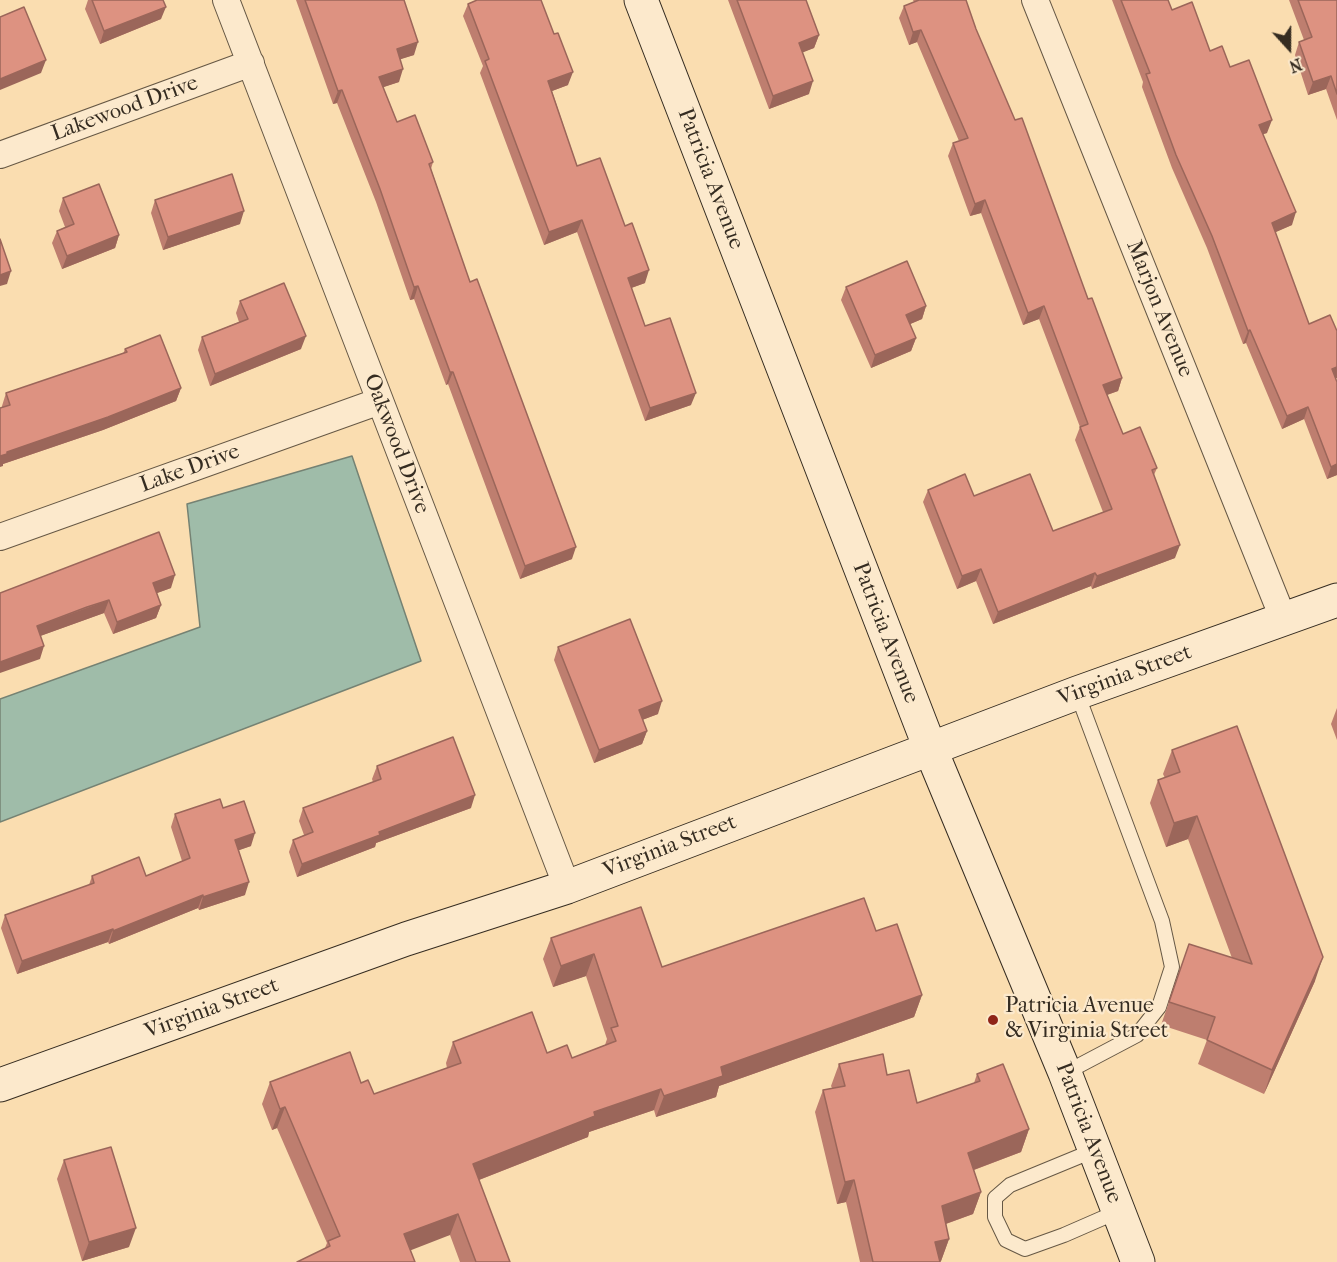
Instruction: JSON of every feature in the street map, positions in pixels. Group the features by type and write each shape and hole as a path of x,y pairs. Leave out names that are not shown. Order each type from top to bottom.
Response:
{"street":[{"name":"Oakwood Drive","path":"226,0 567,887"},
{"name":"Patricia Avenue","path":"641,0 930,748 1065,1073 1138,1262"},
{"name":"Marjon Avenue","path":"1035,0 1283,618"},
{"name":"Lakewood Drive","path":"0,155 251,63"},
{"name":"Lake Drive","path":"0,537 380,401"},
{"name":"Virginia Street","path":"0,1085 406,939 567,887 1077,693 1337,600"}],"lane":[{"path":"1065,1073 1137,1035 1159,1007 1172,967 1162,921 1077,693"},
{"path":"1095,1150 1010,1185 995,1198 995,1217 1006,1240 1025,1249 1119,1211"}],"shaded area":[{"path":"352,456 421,661 0,822 0,699 200,627 187,504"}],"building":[{"path":"92,0 163,0 166,7 104,31"},
{"path":"305,0 404,0 418,42 397,49 403,69 379,77 397,122 415,115 433,162 429,164 470,282 477,279 576,547 525,566 453,372 450,372 418,286 414,287 380,189 342,90 338,91"},
{"path":"477,0 541,0 554,34 558,33 573,72 548,81 577,166 600,158 625,226 632,223 649,270 628,278 645,326 670,318 696,393 650,408 582,220 549,232 485,61 489,59 468,4"},
{"path":"737,0 806,0 819,35 799,43 813,81 773,96"},
{"path":"919,0 966,0 1015,120 1022,118 1088,299 1092,298 1122,378 1103,385 1123,434 1140,427 1157,468 1152,470 1180,545 1097,576 1095,573 998,612 981,569 962,576 928,490 965,474 974,496 1030,474 1053,531 1112,509 1080,427 1088,424 1044,306 1028,313 985,200 975,204 953,143 968,138 921,30 913,32 904,6"},
{"path":"1121,0 1168,0 1172,10 1192,2 1210,51 1222,46 1230,67 1249,60 1272,120 1259,125 1296,212 1272,223 1309,324 1330,315 1337,331 1337,367 1332,369 1337,382 1337,464 1331,467 1308,407 1287,416 1250,330 1248,331 1212,236 1176,155 1146,74 1150,73"},
{"path":"1298,0 1337,0 1337,94 1331,76 1313,82 1299,42 1312,37"},
{"path":"24,7 46,60 0,79 0,17"},
{"path":"232,174 244,211 168,237 155,200"},
{"path":"99,184 119,235 67,256 57,231 74,224 63,198"},
{"path":"0,239 11,271 0,275"},
{"path":"907,261 926,306 906,315 916,338 875,355 846,287"},
{"path":"284,283 306,336 215,374 202,337 248,319 240,301"},
{"path":"160,335 181,388 0,456 0,408 10,405 6,393 127,352 125,349"},
{"path":"159,532 175,575 153,583 161,605 117,622 109,600 87,607 37,626 44,646 0,662 0,593"},
{"path":"630,619 662,701 639,710 647,731 599,750 558,647"},
{"path":"1237,726 1323,957 1272,1070 1207,1040 1215,1017 1169,1002 1189,944 1252,964 1197,816 1174,823 1158,780 1180,772 1172,750"},
{"path":"453,737 475,795 379,832 380,835 302,864 293,840 313,832 303,808 381,779 377,766"},
{"path":"220,799 223,808 244,801 255,833 235,840 249,882 203,897 203,895 113,931 113,929 22,961 5,915 94,883 92,876 139,857 146,876 190,858 175,814"},
{"path":"864,898 876,931 897,924 922,995 721,1067 723,1076 664,1096 661,1089 594,1112 595,1116 473,1164 510,1262 476,1262 458,1214 404,1234 415,1262 297,1262 330,1246 328,1241 340,1236 285,1107 280,1109 270,1082 350,1052 361,1083 368,1080 374,1094 461,1063 453,1042 532,1012 547,1053 567,1045 572,1058 616,1041 611,1028 618,1026 594,954 561,966 551,938 641,907 662,967"},
{"path":"883,1054 887,1075 909,1070 917,1103 980,1081 977,1074 1003,1064 1029,1129 968,1153 981,1192 942,1206 949,1239 935,1242 940,1262 873,1262 854,1180 845,1182 823,1090 845,1086 839,1064"},
{"path":"111,1147 136,1228 89,1242 64,1160"}],"place":[{"name":"Patricia Avenue & Virginia Street","path":"993,1020"}]}
